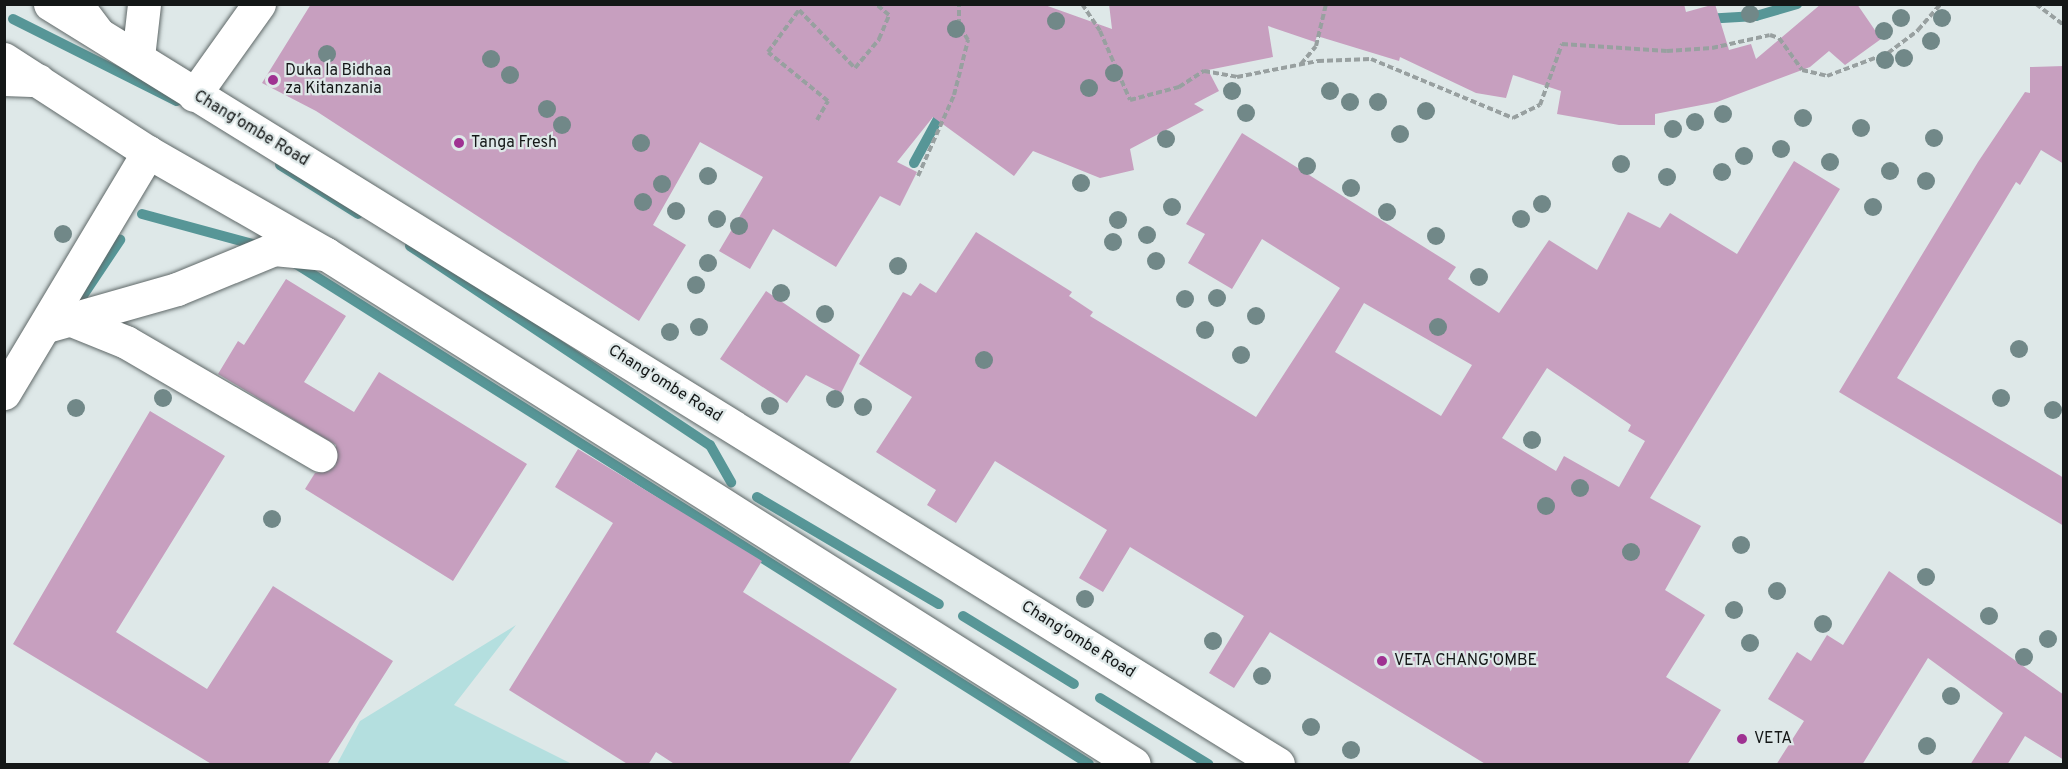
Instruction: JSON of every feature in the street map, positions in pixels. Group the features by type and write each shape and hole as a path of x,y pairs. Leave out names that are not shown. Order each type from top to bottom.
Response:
{"main road":[{"name":"Chang'ombe Road","path":"50,4 1278,765"},
{"path":"76,4 97,32"},
{"path":"138,57 144,4"},
{"path":"194,94 259,4"},
{"path":"4,59 148,152 326,255 1134,765"},
{"path":"4,79 38,80"},
{"path":"4,393 60,323 148,152"},
{"path":"60,323 177,289 274,249 326,255"},
{"path":"60,323 126,342 320,455"}],"path":[{"path":"817,120 828,101 768,52 799,10 855,68 879,39 889,15 876,4"},
{"path":"918,176 954,95 968,40 960,25 959,4"},
{"path":"1082,4 1100,31 1131,100 1179,87 1204,71 1237,76 1301,64 1371,59 1513,118 1540,105 1562,44 1668,51 1712,48 1770,35 1779,38 1802,70 1827,76 1888,53 1918,30 1941,4"},
{"path":"1301,64 1316,46 1326,4"},
{"path":"2036,4 2064,25"}],"shaded area":[{"path":"516,625 454,705 572,764 337,764 360,721"}],"building":[{"path":"311,4 1042,4 1112,29 1109,4 1684,4 1686,12 1715,4 1729,50 1751,44 1756,59 1821,4 1857,4 1881,39 1845,65 1829,51 1810,67 1717,102 1655,114 1655,125 1619,125 1557,114 1561,91 1513,75 1506,98 1476,93 1400,57 1399,61 1317,36 1315,42 1268,26 1273,57 1208,70 1219,91 1194,104 1204,110 1130,149 1134,170 1100,178 1033,151 1014,176 933,117 897,162 917,172 900,206 880,196 836,267 773,229 750,269 719,251 763,177 700,142 653,225 686,245 639,321 316,111 262,83"},
{"path":"2064,66 2064,164 2041,150 2020,185 2016,182 1897,378 2064,478 2064,526 1839,392 1978,162 2025,92 2030,93 2030,67"},
{"path":"1242,133 1456,267 1448,279 1499,313 1549,240 1597,270 1628,212 1660,228 1670,213 1737,254 1794,161 1840,189 1650,498 1701,526 1665,590 1705,615 1666,677 1721,710 1687,765 1487,765 1270,632 1234,688 1209,673 1244,616 1130,547 1103,592 1079,578 1107,530 995,461 956,523 927,505 936,490 876,452 912,397 859,364 903,292 911,296 920,283 936,293 976,232 1072,292 1069,296 1093,312 1090,316 1256,417 1340,288 1262,239 1232,289 1188,263 1205,234 1186,224","holes":["1364,303 1472,365 1441,416 1335,352","1547,368 1631,425 1628,431 1645,441 1619,487 1564,456 1556,471 1502,438"]},
{"path":"286,279 346,316 304,382 354,412 379,372 527,464 453,581 305,489 315,473 329,471 336,465 336,445 218,374 238,341 244,345"},
{"path":"766,291 860,355 841,393 806,375 787,403 720,359"},
{"path":"150,411 225,456 116,632 207,689 273,586 393,661 327,765 213,765 13,644"},
{"path":"578,449 762,561 743,592 897,689 848,765 676,765 656,752 648,765 629,765 509,690 613,523 555,487"},
{"path":"1889,571 2064,695 2064,760 2025,736 2007,765 1970,765 2003,713 1928,658 1862,765 1776,765 1804,721 1768,699 1797,652 1811,661 1827,635 1843,645"}],"waterway":[{"path":"1705,19 1756,16 1797,4"},
{"path":"13,19 177,101"},
{"path":"914,163 944,108"},
{"path":"280,165 358,214"},
{"path":"142,214 260,246"},
{"path":"72,312 120,240"},
{"path":"410,246 710,445 731,482"},
{"path":"293,262 1089,764"},
{"path":"757,497 939,604"},
{"path":"963,616 1074,684"},
{"path":"1100,698 1208,764"}],"place":[{"name":"Duka la Bidhaa za Kitanzania","path":"273,80"},
{"name":"Tanga Fresh","path":"459,143"},
{"name":"VETA CHANG'OMBE","path":"1382,661"},
{"name":"VETA","path":"1742,739"}]}
